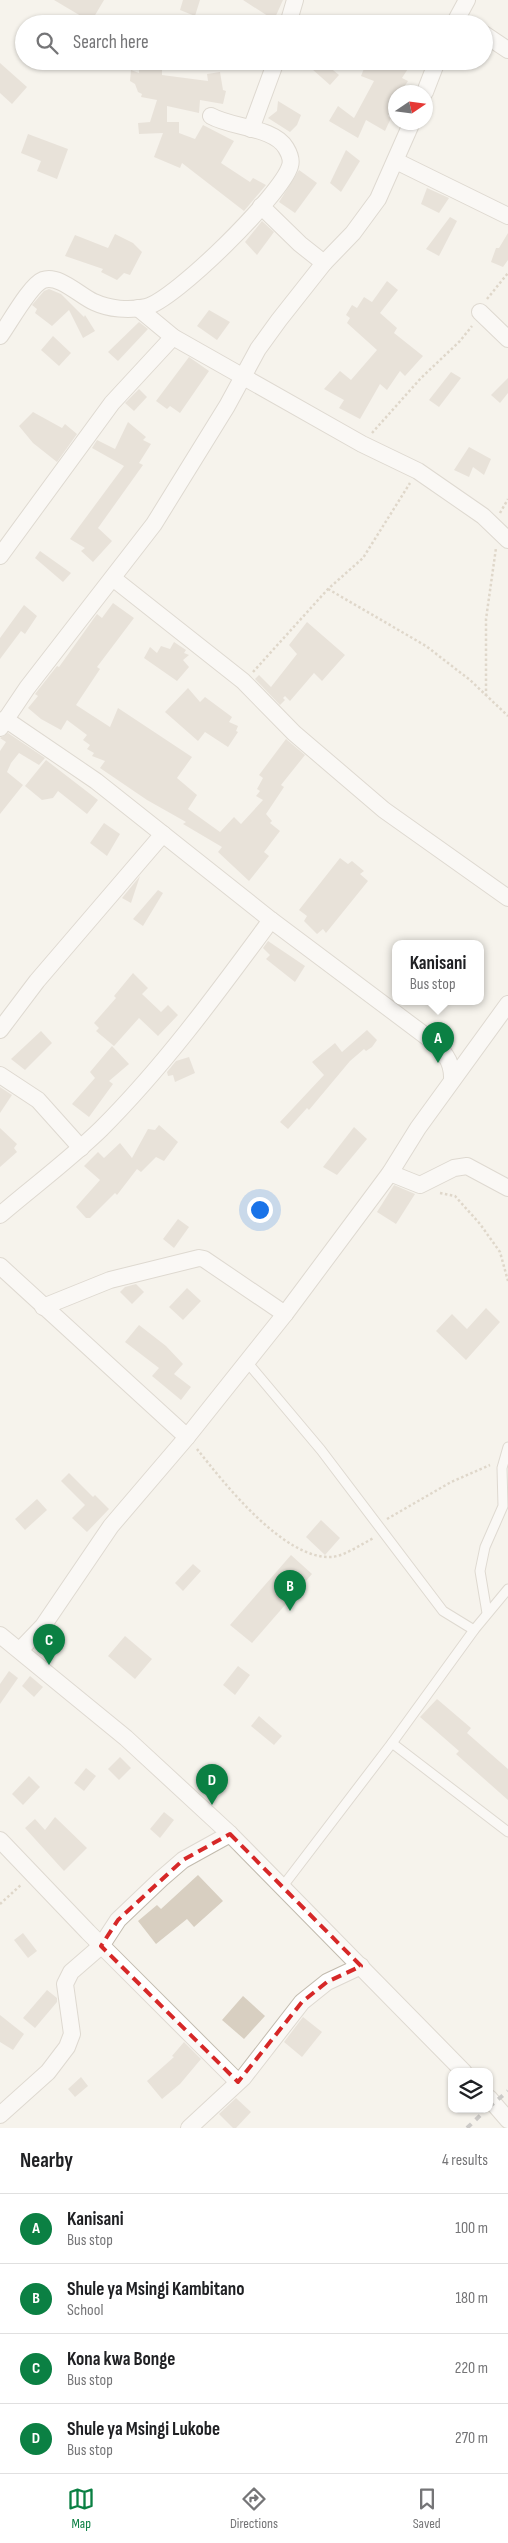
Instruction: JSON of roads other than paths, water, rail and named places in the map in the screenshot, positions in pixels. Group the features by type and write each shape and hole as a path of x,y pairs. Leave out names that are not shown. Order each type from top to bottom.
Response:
{"street":[{"path":"291,15 295,0"},
{"path":"462,15 467,0"},
{"path":"493,40 508,50"},
{"path":"251,129 273,70"},
{"path":"428,85 434,70"},
{"path":"0,336 34,287 46,279 62,282 96,303 113,308 138,308 158,303 174,292 211,259 261,206 288,171 290,159 287,150 278,140 211,116"},
{"path":"409,130 378,199 353,232 324,264 279,320 243,375 227,406 154,524 114,579 2,722 96,781 271,920 356,982 440,1048 451,1064 452,1080"},
{"path":"396,161 508,216"},
{"path":"261,206 300,244 324,264"},
{"path":"138,308 173,337 362,444 418,471 483,516 503,535"},
{"path":"480,312 508,339"},
{"path":"0,556 112,403 173,337"},
{"path":"114,579 243,681 294,733 384,810 508,898"},
{"path":"0,1030 43,973 163,834"},
{"path":"0,1215 80,1148 123,1106 194,1024 271,920"},
{"path":"20,1650 43,1626 111,1526 187,1437 285,1314 390,1172 452,1080 483,1042 508,1004"},
{"path":"0,1075 38,1100 80,1148"},
{"path":"390,1172 420,1185 454,1168 467,1166 482,1172 508,1188"},
{"path":"43,1307 110,1280 199,1258 204,1259 285,1314"},
{"path":"0,1266 187,1437"},
{"path":"0,1635 126,1738 230,1834 460,2068"},
{"path":"0,2115 48,2072 67,2047 72,2034 66,1981 75,1968 101,1946 123,1914 160,1879 183,1860 230,1834"},
{"path":"0,1840 101,1946 238,2082"},
{"path":"189,2128 238,2082 302,2002 327,1982 361,1966"},
{"path":"493,2103 508,2120"}],"lane":[{"path":"247,1362 299,1421 443,1611 474,1630"},
{"path":"487,1613 480,1571 485,1547 503,1506 504,1462 508,1447"},
{"path":"282,1886 392,1743 474,1630 508,1589"},
{"path":"392,1743 508,1832"}],"railway":[{"path":"493,2104 508,2091"},
{"path":"467,2128 483,2113"}],"place":[{"name":"Kanisani","path":"438,1063"},
{"name":"Shule ya Msingi Kambitano","path":"290,1611"},
{"name":"Kona kwa Bonge","path":"49,1665"},
{"name":"Shule ya Msingi Lukobe","path":"212,1805"}]}
